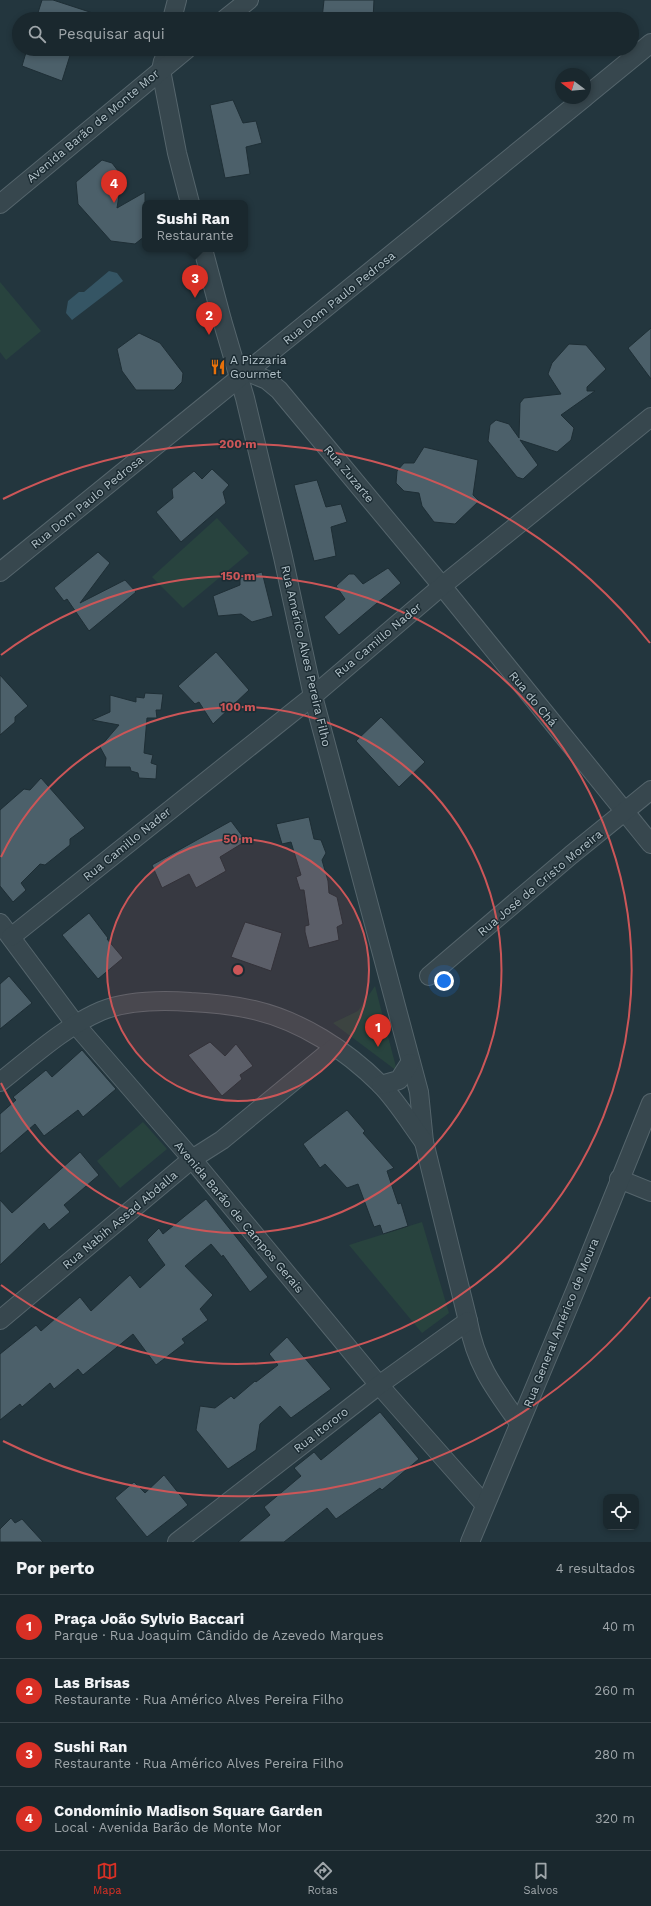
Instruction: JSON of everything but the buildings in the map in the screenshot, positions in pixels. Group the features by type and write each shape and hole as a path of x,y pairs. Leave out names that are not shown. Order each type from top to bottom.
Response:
{"street":[{"path":"174,12 177,0"},
{"path":"234,12 249,0"},
{"name":"Rua Dom Paulo Pedrosa","path":"639,53 651,43"},
{"path":"165,56 161,70 177,153 189,200"},
{"name":"Avenida Barão de Monte Mor","path":"0,204 178,56"},
{"name":"Rua Dom Paulo Pedrosa","path":"591,92 635,56"},
{"name":"Rua Dom Paulo Pedrosa","path":"0,572 577,104"},
{"name":"Rua Américo Alves Pereira Filho","path":"203,252 220,313 244,375 313,696 410,1064 419,1092 424,1142 468,1321 472,1344 481,1367 519,1423"},
{"name":"Rua Zuzarte","path":"244,375 267,380 278,390 442,586"},
{"name":"Rua Camillo Nader","path":"5,930 313,696 442,586 651,417"},
{"name":"Rua do Chá","path":"442,586 651,844"},
{"name":"Rua José de Cristo Moreira","path":"429,976 624,811 651,790"},
{"name":"Avenida Barão de Campos Gerais","path":"5,930 76,1025 192,1159 379,1385 485,1505"},
{"path":"0,1082 52,1041 76,1025 102,1011 130,1004 168,1001 222,1004 255,1010 285,1020 349,1056 381,1085 424,1142"},
{"name":"Rua Nabih Assad Abdalla","path":"0,1320 192,1159 222,1140 335,1047"},
{"path":"381,1085 399,1080 410,1064"},
{"name":"Rua General Américo de Moura","path":"470,1542 651,1103"},
{"path":"619,1180 651,1192"},
{"name":"Rua Itororo","path":"177,1542 379,1385 468,1321"}],"green space":[{"path":"0,282 41,331 6,360 0,352"},
{"path":"217,518 249,553 183,608 152,577"},
{"path":"375,986 397,1071 333,1023 358,1011"},
{"path":"143,1122 167,1149 120,1188 97,1161"},
{"path":"422,1222 449,1313 422,1333 349,1245"}],"water":[{"path":"109,271 117,273 123,281 72,320 66,313 68,301 79,292 84,292"}],"place":[{"name":"Condomínio Madison Square Garden","path":"114,203"},
{"name":"Sushi Ran","path":"195,298"},
{"name":"Las Brisas","path":"209,335"},
{"name":"A Pizzaria Gourmet","path":"218,367"},
{"name":"Praça João Sylvio Baccari","path":"378,1047"}]}
